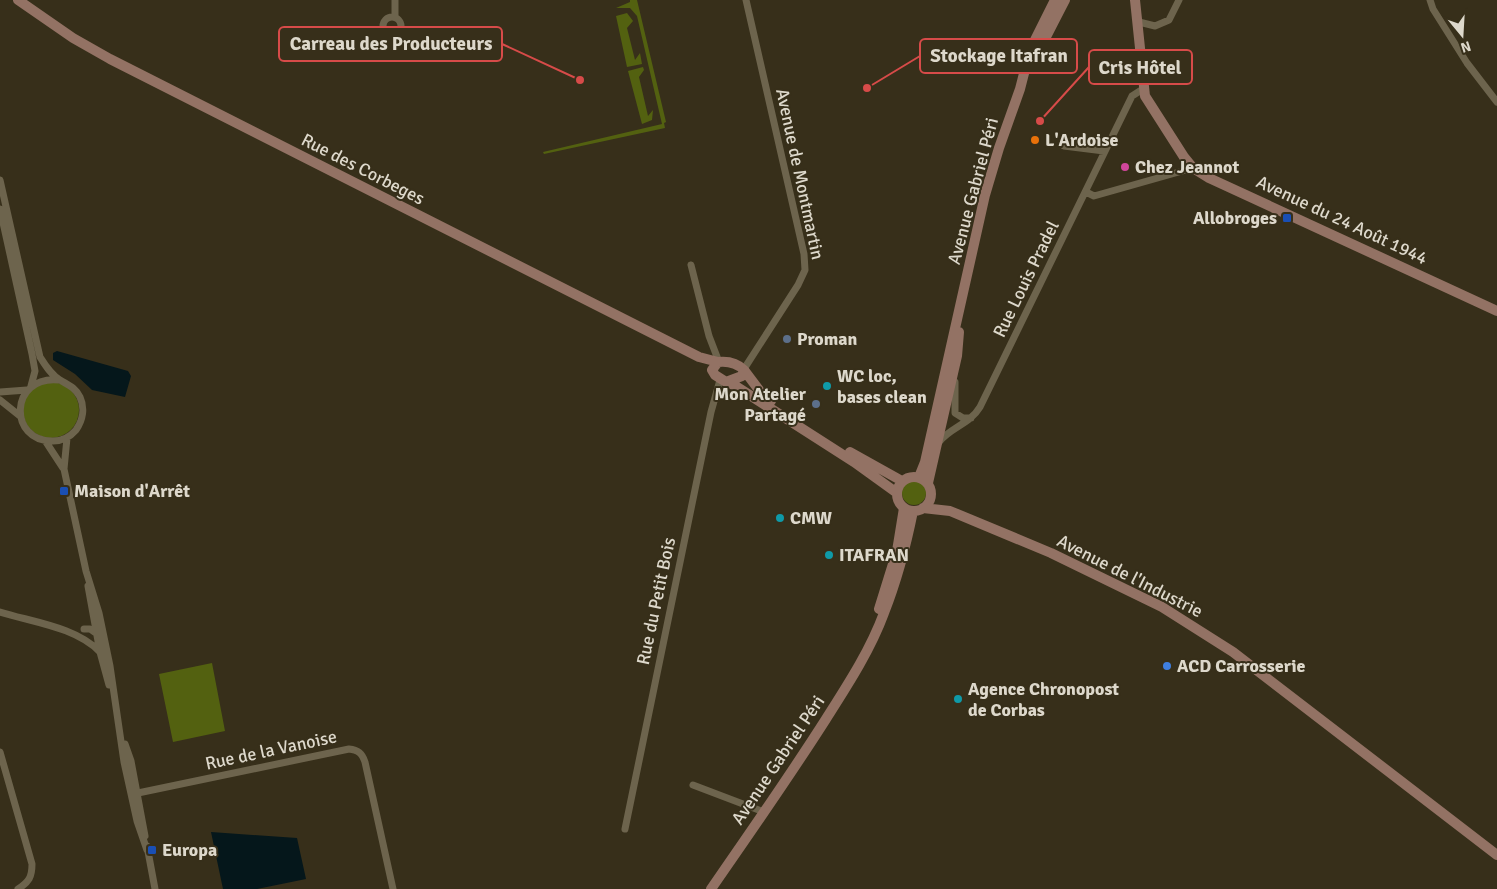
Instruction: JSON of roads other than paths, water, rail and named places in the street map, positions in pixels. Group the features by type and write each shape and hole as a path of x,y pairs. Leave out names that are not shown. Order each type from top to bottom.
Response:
{"street":[{"name":"Rue des Corbeges","path":"18,0 73,38 110,59 716,365 723,381"},
{"path":"395,0 397,8 395,17"},
{"name":"Avenue de Montmartin","path":"744,370 798,285 804,270 804,254 746,0"},
{"name":"Avenue Gabriel Péri","path":"926,484 925,462 998,148 1020,89 1030,50 1055,0"},
{"name":"Avenue Gabriel Péri","path":"1020,89 1065,0"},
{"path":"1086,192 1094,196 1193,168 1148,104 1143,89 1139,22 1135,0"},
{"path":"1139,22 1155,26 1168,20 1179,0"},
{"path":"1430,0 1433,10 1467,63 1497,102"},
{"name":"Rue Louis Pradel","path":"936,446 944,436 971,418 983,400 1132,96 1143,89"},
{"path":"1064,146 1104,151"},
{"name":"Avenue du 24 Août 1944","path":"1193,168 1208,178 1497,311"},
{"path":"0,180 40,357 46,368 59,380"},
{"path":"0,210 35,371 29,388 22,398 20,416"},
{"path":"691,266 716,365 732,363 744,370 762,394 858,457 902,481"},
{"name":"Avenue Gabriel Péri","path":"926,484 957,356 962,303"},
{"path":"957,356 954,409 958,417 971,418"},
{"path":"723,381 742,376 744,370"},
{"path":"0,392 29,388 49,379 66,382 77,392 83,413 78,427 67,438 46,442"},
{"path":"723,381 734,385 854,462 897,493"},
{"name":"Rue du Petit Bois","path":"625,829 711,412 723,381"},
{"path":"0,400 20,416 29,433 46,442 64,469"},
{"path":"67,438 64,469 96,616 110,666 122,734 131,760 155,889"},
{"path":"910,477 926,484 930,501 923,508 908,510 898,501 897,493 902,481 910,477"},
{"name":"Avenue de l'Industrie","path":"926,484 950,511"},
{"name":"Avenue de l'Industrie","path":"923,508 950,511 1052,553 1162,607 1226,647 1497,855"},
{"name":"Avenue Gabriel Péri","path":"711,889 833,708 868,646 908,510"},
{"path":"0,612 67,632 83,639 100,652"},
{"path":"84,629 96,616"},
{"path":"96,616 96,633 100,652 114,697"},
{"path":"67,632 90,629 96,633 110,666"},
{"path":"83,639 91,637 96,633"},
{"path":"122,734 124,762 137,821 147,850"},
{"name":"Rue de la Vanoise","path":"138,793 349,749 356,750 362,755 365,762 393,889"},
{"path":"0,752 32,864 32,874 28,882 18,889"},
{"path":"692,785 764,812"}],"place":[{"name":"Carreau des Producteurs","path":"580,80"},
{"name":"Stockage Itafran","path":"867,88"},
{"name":"Cris Hôtel","path":"1040,121"},
{"name":"L'Ardoise","path":"1035,140"},
{"name":"Chez Jeannot","path":"1125,167"},
{"name":"Allobroges","path":"1287,218"},
{"name":"Proman","path":"787,339"},
{"name":"WC loc, bases clean","path":"827,386"},
{"name":"Mon Atelier Partagé","path":"816,404"},
{"name":"Maison d'Arrêt","path":"64,491"},
{"name":"CMW","path":"780,518"},
{"name":"ITAFRAN","path":"829,555"},
{"name":"ACD Carrosserie","path":"1167,666"},
{"name":"Agence Chronopost de Corbas","path":"958,699"},
{"name":"Europa","path":"152,850"}]}
